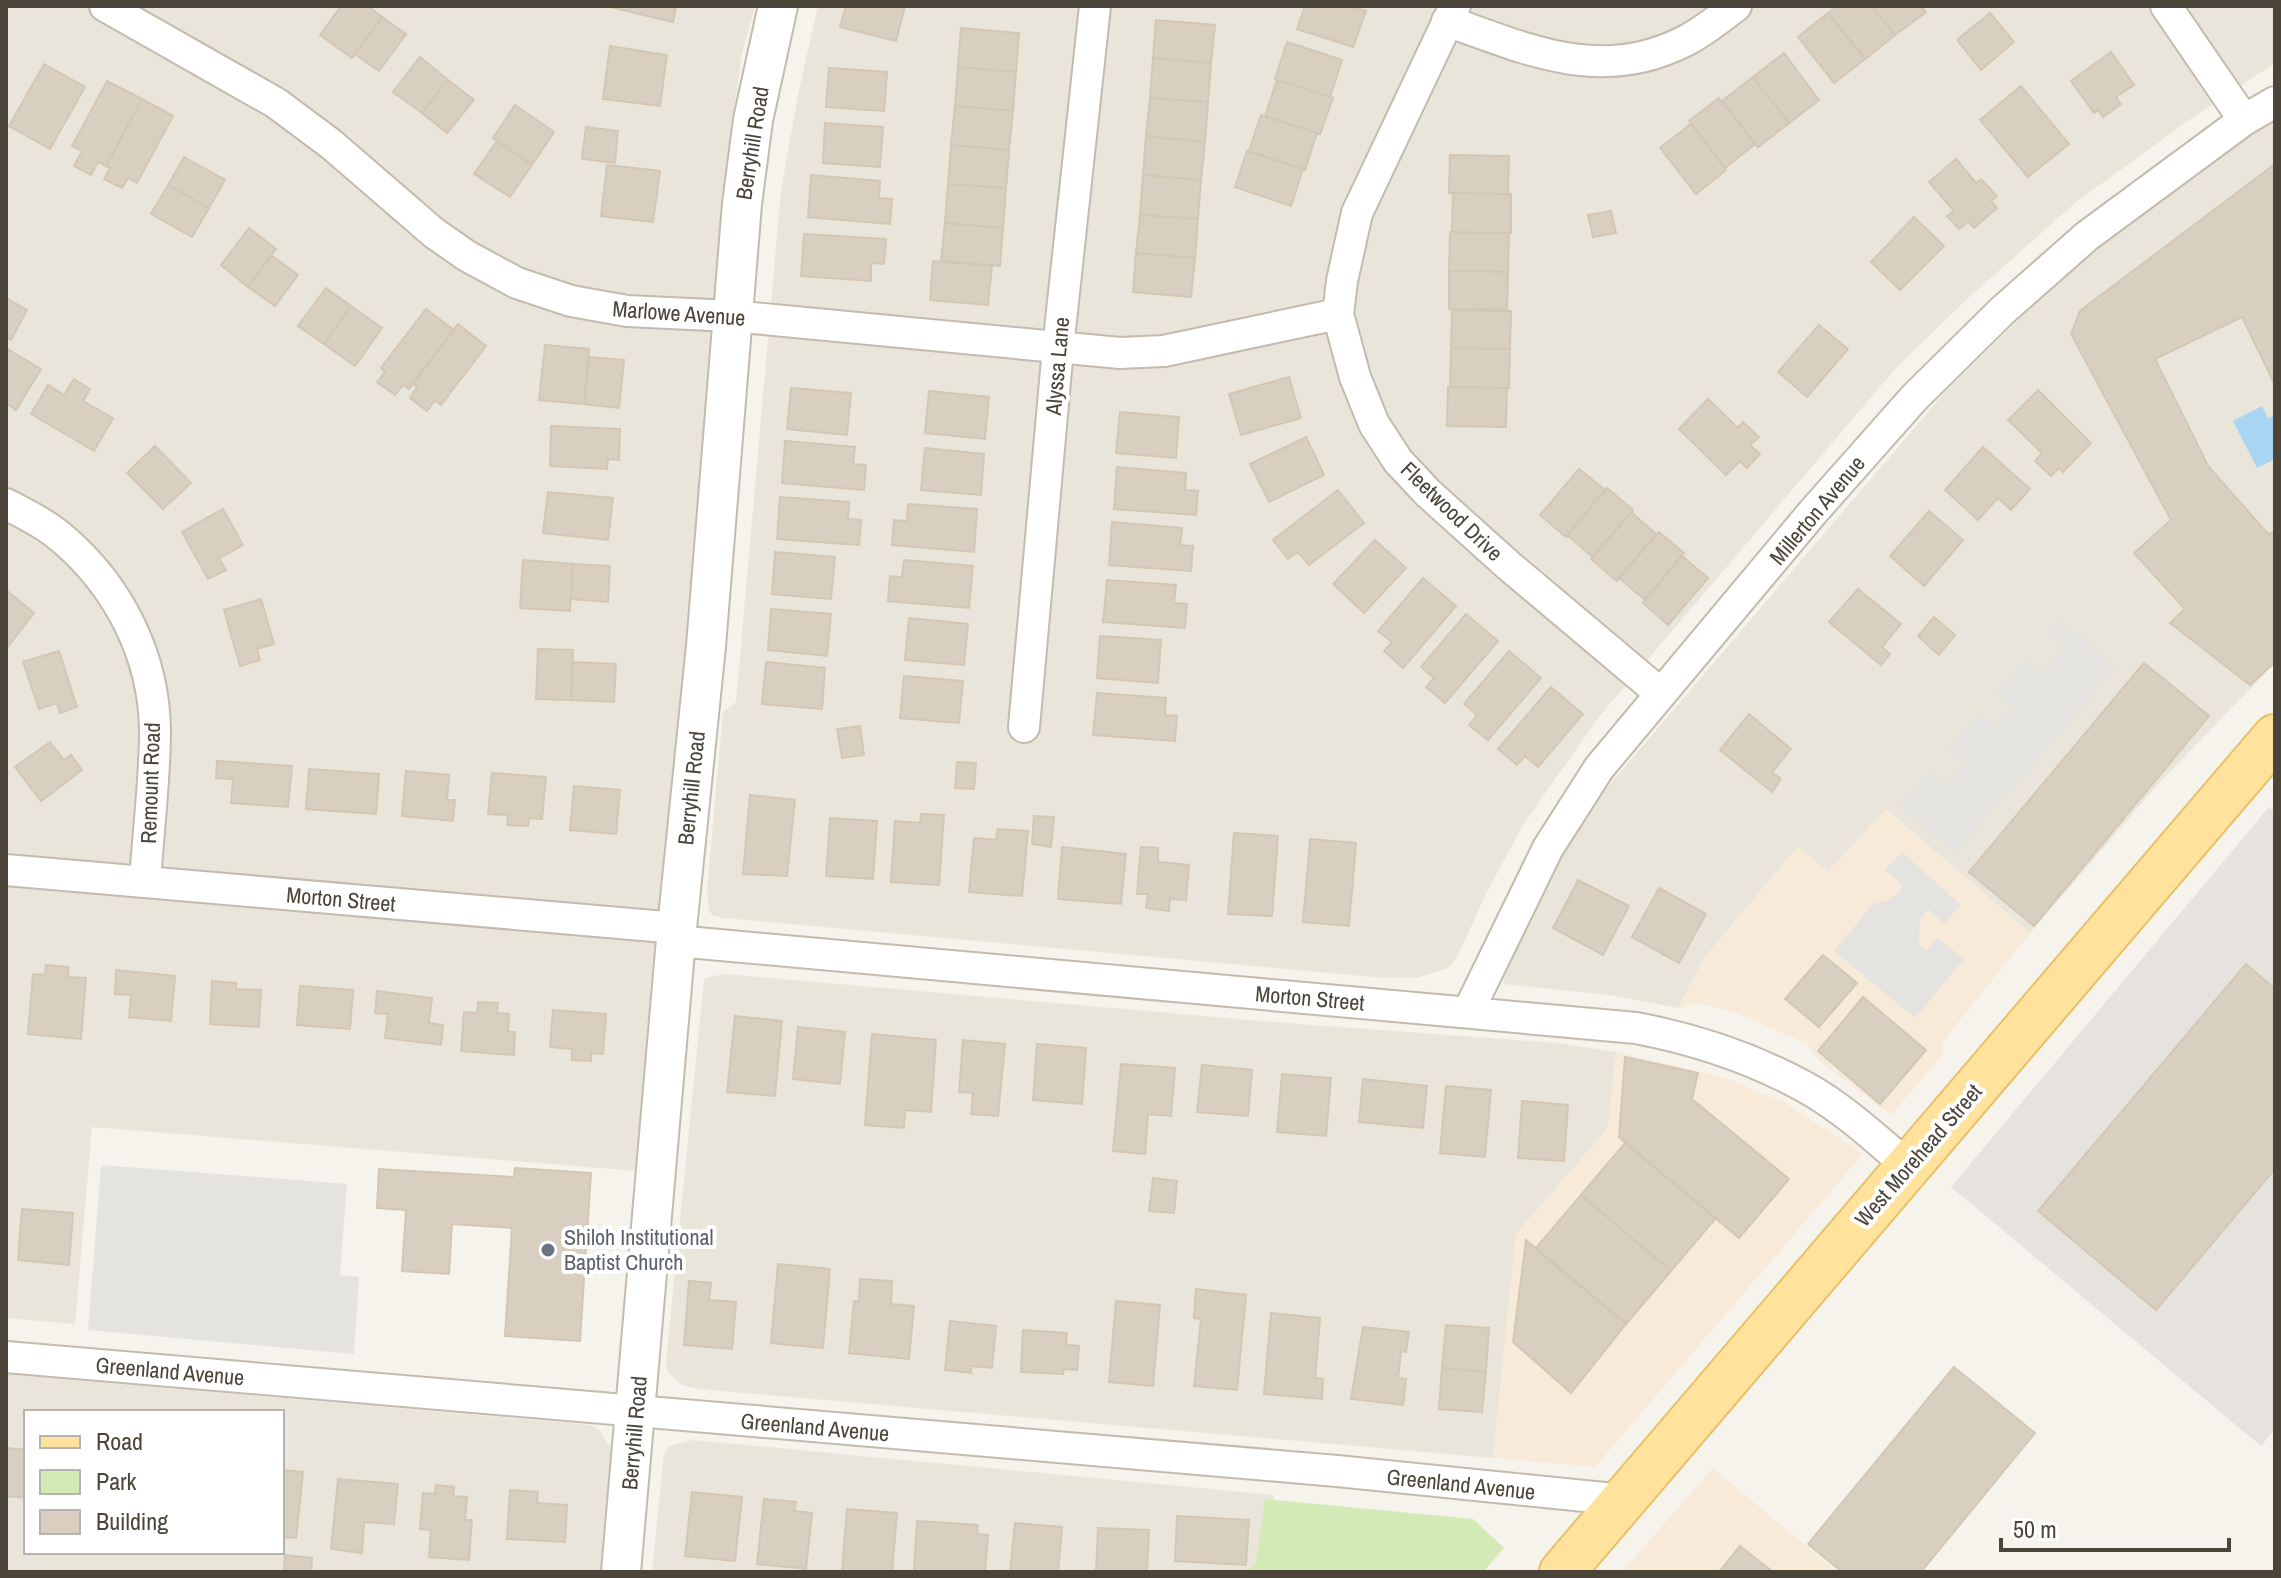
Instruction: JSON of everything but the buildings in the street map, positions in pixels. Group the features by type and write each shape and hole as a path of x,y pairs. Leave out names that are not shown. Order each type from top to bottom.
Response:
{"main road":[{"name":"West Morehead Street","path":"1562,1572 2275,737"}],"street":[{"name":"Marlowe Avenue","path":"105,6 276,103 331,144 434,233 467,256 517,283 571,301 627,311 732,316 1120,353 1164,351 1338,314"},
{"name":"Berryhill Road","path":"621,1572 676,934 706,646 742,204 753,120 778,6"},
{"name":"Alyssa Lane","path":"1024,727 1058,348 1095,6"},
{"path":"1451,14 1544,55 1591,63 1636,59 1685,41 1736,6"},
{"path":"2166,6 2244,120"},
{"name":"Fleetwood Drive","path":"1451,14 1357,213 1338,314 1355,377 1374,424 1398,461 1428,493 1660,693"},
{"name":"Millerton Avenue","path":"1468,1012 1548,848 1599,768 1914,398 1991,322 2087,236 2244,120 2275,102"},
{"name":"Remount Road","path":"6,504 62,538 110,589 133,629 148,673 155,729 145,882"},
{"name":"Morton Street","path":"6,870 1636,1028 1666,1033 1729,1053 1805,1087 1856,1121 1908,1166"},
{"name":"Greenland Avenue","path":"6,1357 1337,1471 1624,1500"}],"shaded area":[{"path":"6,6 755,6 742,54 730,137 708,429 637,1171 92,1127 75,1324 6,1318"},
{"path":"818,6 2275,6 2275,63 2192,118 2075,203 1966,300 1896,368 1598,718 1523,825 1457,957 1448,968 1416,978 1384,978 724,918 713,916 709,911 707,891 723,712 736,702 781,191"},
{"path":"2275,120 2275,663 2161,781 2030,933 1886,809 1827,873 1798,846 1705,957 1678,1008 1610,995 1503,984 1559,857 1605,790 1946,391 2096,249 2209,164"},
{"path":"2060,619 2116,668 1955,853 1901,806 1931,771 1947,784 1964,764 1948,750 1979,714 1996,728 2013,708 1996,693 2026,659 2042,672 2062,648 2047,634"},
{"path":"2269,807 2275,812 2275,1429 2261,1446 1951,1187"},
{"path":"1886,809 2030,933 1943,1041 1943,1054 1891,1115 1817,1059 1808,1044 1734,1012 1698,1003 1678,1008 1705,957 1798,846 1828,872"},
{"path":"1902,852 1961,905 1944,924 1928,909 1920,919 1919,944 1927,951 1938,938 1964,959 1915,1018 1834,951 1873,904 1899,893 1903,886 1885,870"},
{"path":"724,974 1273,1022 1558,1043 1616,1052 1608,1128 1516,1234 1493,1458 699,1389 682,1385 668,1372 666,1362 703,989 705,978"},
{"path":"1616,1052 1723,1077 1784,1102 1863,1154 1595,1467 1493,1458 1516,1234 1608,1128"},
{"path":"101,1165 347,1184 340,1275 359,1277 354,1354 88,1330"},
{"path":"6,1374 591,1425 600,1431 613,1452 602,1572 6,1572"},
{"path":"693,1440 1274,1495 1264,1570 652,1572 664,1453 669,1446"},
{"path":"1713,1468 1837,1572 1622,1572"}],"green space":[{"path":"1265,1499 1473,1519 1504,1548 1483,1572 1246,1572 1256,1563"}],"water":[{"path":"2262,406 2268,418 2275,415 2275,459 2257,468 2233,421"}],"place":[{"name":"Shiloh Institutional Baptist Church","path":"548,1250"}]}
